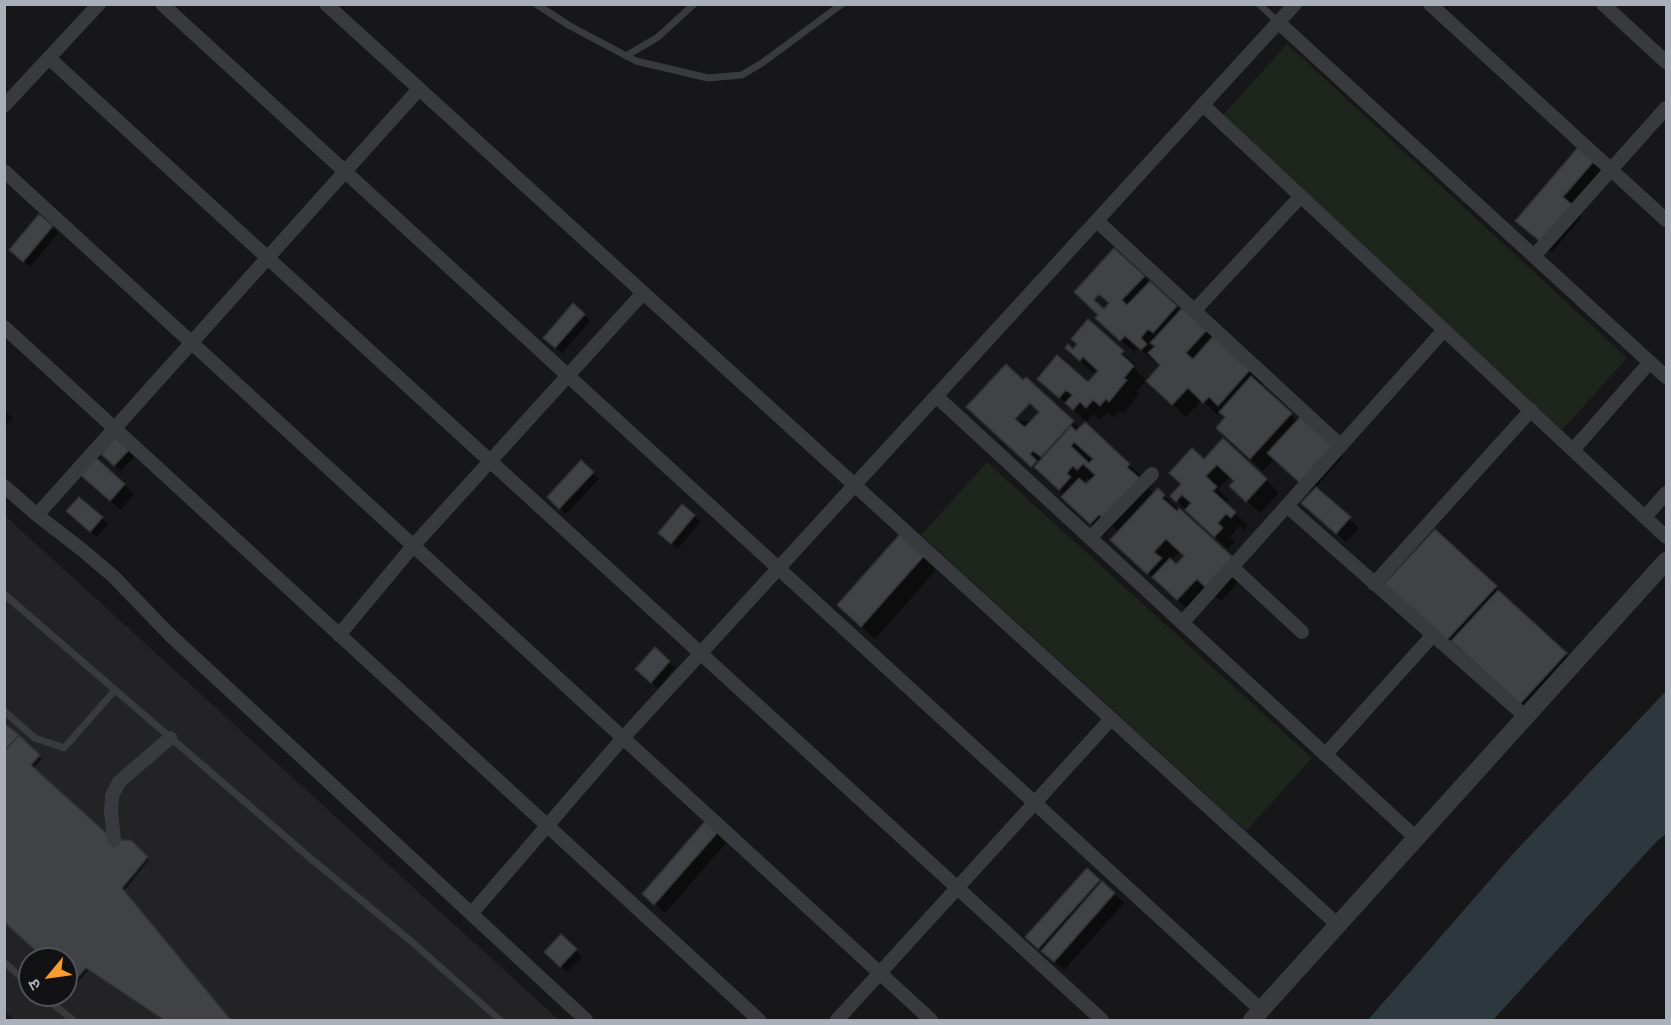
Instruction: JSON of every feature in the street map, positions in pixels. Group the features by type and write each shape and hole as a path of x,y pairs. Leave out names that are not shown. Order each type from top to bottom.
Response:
{"street":[{"path":"4,106 99,4"},
{"path":"162,4 1035,803 1257,1015 1666,561"},
{"path":"326,4 1338,925"},
{"path":"471,914 623,738 1295,4"},
{"path":"1430,4 1666,220"},
{"path":"1603,4 1666,62"},
{"path":"1278,22 1666,377"},
{"path":"50,59 1102,1020"},
{"path":"37,515 419,89"},
{"path":"1203,105 1666,537"},
{"path":"1534,256 1666,108"},
{"path":"4,171 931,1020"},
{"path":"1194,311 1301,196"},
{"path":"1097,221 1341,446"},
{"path":"339,635 413,546 643,293"},
{"path":"4,327 759,1020"},
{"path":"1182,623 1444,330"},
{"path":"1573,450 1650,362"},
{"path":"936,396 1416,838"},
{"path":"1374,584 1531,410"},
{"path":"1090,538 1152,474"},
{"path":"4,486 113,576 170,635 585,1020"},
{"path":"1645,517 1666,493"},
{"path":"1287,506 1526,717"},
{"path":"1232,567 1302,632"},
{"path":"1325,754 1433,635"},
{"path":"837,1020 1112,719"},
{"path":"114,840 112,796 119,782 170,738"}],"lane":[{"path":"536,4 570,26 636,61 708,78 742,75 842,4"},
{"path":"626,56 658,37 694,4"},
{"path":"1258,4 1278,22"},
{"path":"4,594 310,858 412,942 500,1020"},
{"path":"4,711 35,738 64,748 115,690"},
{"path":"4,962 18,974"},
{"path":"57,1007 73,1020"}],"shaded area":[{"path":"1287,44 1627,358 1562,430 1222,116"},
{"path":"987,462 1312,758 1246,831 921,535"},
{"path":"4,515 559,1020 15,1020 5,1012"},
{"path":"1666,691 1666,834 1657,841 1493,1020 1368,1020 1511,856"}],"building":[{"path":"1580,145 1596,159 1563,197 1574,206 1542,243 1515,221"},
{"path":"39,214 53,226 23,262 9,250"},
{"path":"1114,248 1145,276 1122,300 1127,305 1150,281 1177,306 1153,333 1148,329 1141,338 1147,344 1141,350 1125,336 1120,341 1095,318 1098,315 1074,292"},
{"path":"1099,294 1109,303 1104,309 1094,300"},
{"path":"573,303 585,314 555,348 543,338"},
{"path":"1183,307 1208,329 1186,353 1193,359 1214,335 1251,369 1218,406 1209,397 1203,403 1188,388 1172,405 1146,381 1160,365 1148,353 1155,346 1150,343"},
{"path":"1088,319 1124,351 1121,354 1134,366 1124,378 1127,380 1109,402 1106,399 1100,406 1093,400 1086,408 1080,402 1073,410 1065,403 1072,395 1066,390 1059,398 1037,379 1057,355 1088,382 1098,371 1083,357 1080,361 1065,348 1068,344 1073,349 1077,344 1071,339"},
{"path":"1006,364 1023,380 1026,377 1074,421 1041,457 1033,451 1030,454 1037,461 1031,467 966,407"},
{"path":"1251,376 1292,413 1250,459 1216,428 1225,417 1219,412"},
{"path":"1030,403 1039,412 1025,427 1015,419"},
{"path":"1301,416 1334,446 1300,483 1267,453"},
{"path":"1085,422 1130,464 1127,467 1143,481 1106,521 1099,515 1090,524 1061,497 1079,478 1086,484 1095,475 1083,464 1077,470 1073,466 1067,473 1071,477 1059,490 1034,467 1071,426 1076,431"},
{"path":"115,438 129,450 114,466 101,454"},
{"path":"1223,438 1267,479 1246,502 1229,486 1234,481 1217,465 1206,476 1217,487 1213,491 1236,512 1231,518 1226,514 1218,523 1223,528 1214,537 1185,510 1191,503 1182,495 1176,502 1170,496 1181,484 1169,473 1192,448 1204,459"},
{"path":"1074,442 1093,459 1089,463 1071,446"},
{"path":"93,455 125,484 110,501 78,473"},
{"path":"581,460 594,472 559,509 547,497"},
{"path":"1316,487 1351,517 1336,534 1301,503"},
{"path":"1158,488 1165,495 1162,498 1177,511 1179,508 1235,559 1207,589 1197,579 1177,600 1152,577 1170,558 1176,564 1184,556 1166,539 1154,552 1162,558 1147,574 1110,540"},
{"path":"79,497 103,517 90,532 66,511"},
{"path":"682,504 695,515 671,544 658,533"},
{"path":"1435,529 1497,586 1446,641 1384,584"},
{"path":"900,534 924,556 861,627 837,605"},
{"path":"1498,590 1567,653 1520,704 1451,641"},
{"path":"655,647 670,661 651,683 635,669"},
{"path":"4,723 19,735 4,751"},
{"path":"19,735 40,755 31,765 114,840 131,840 148,857 122,888 231,1020 164,1020 86,968 78,977 78,947 32,947 4,922 4,751"},
{"path":"706,820 718,832 654,905 642,894"},
{"path":"1087,868 1100,880 1038,949 1025,937"},
{"path":"1102,881 1115,893 1054,962 1041,951"},
{"path":"561,934 577,949 560,967 544,952"}]}
